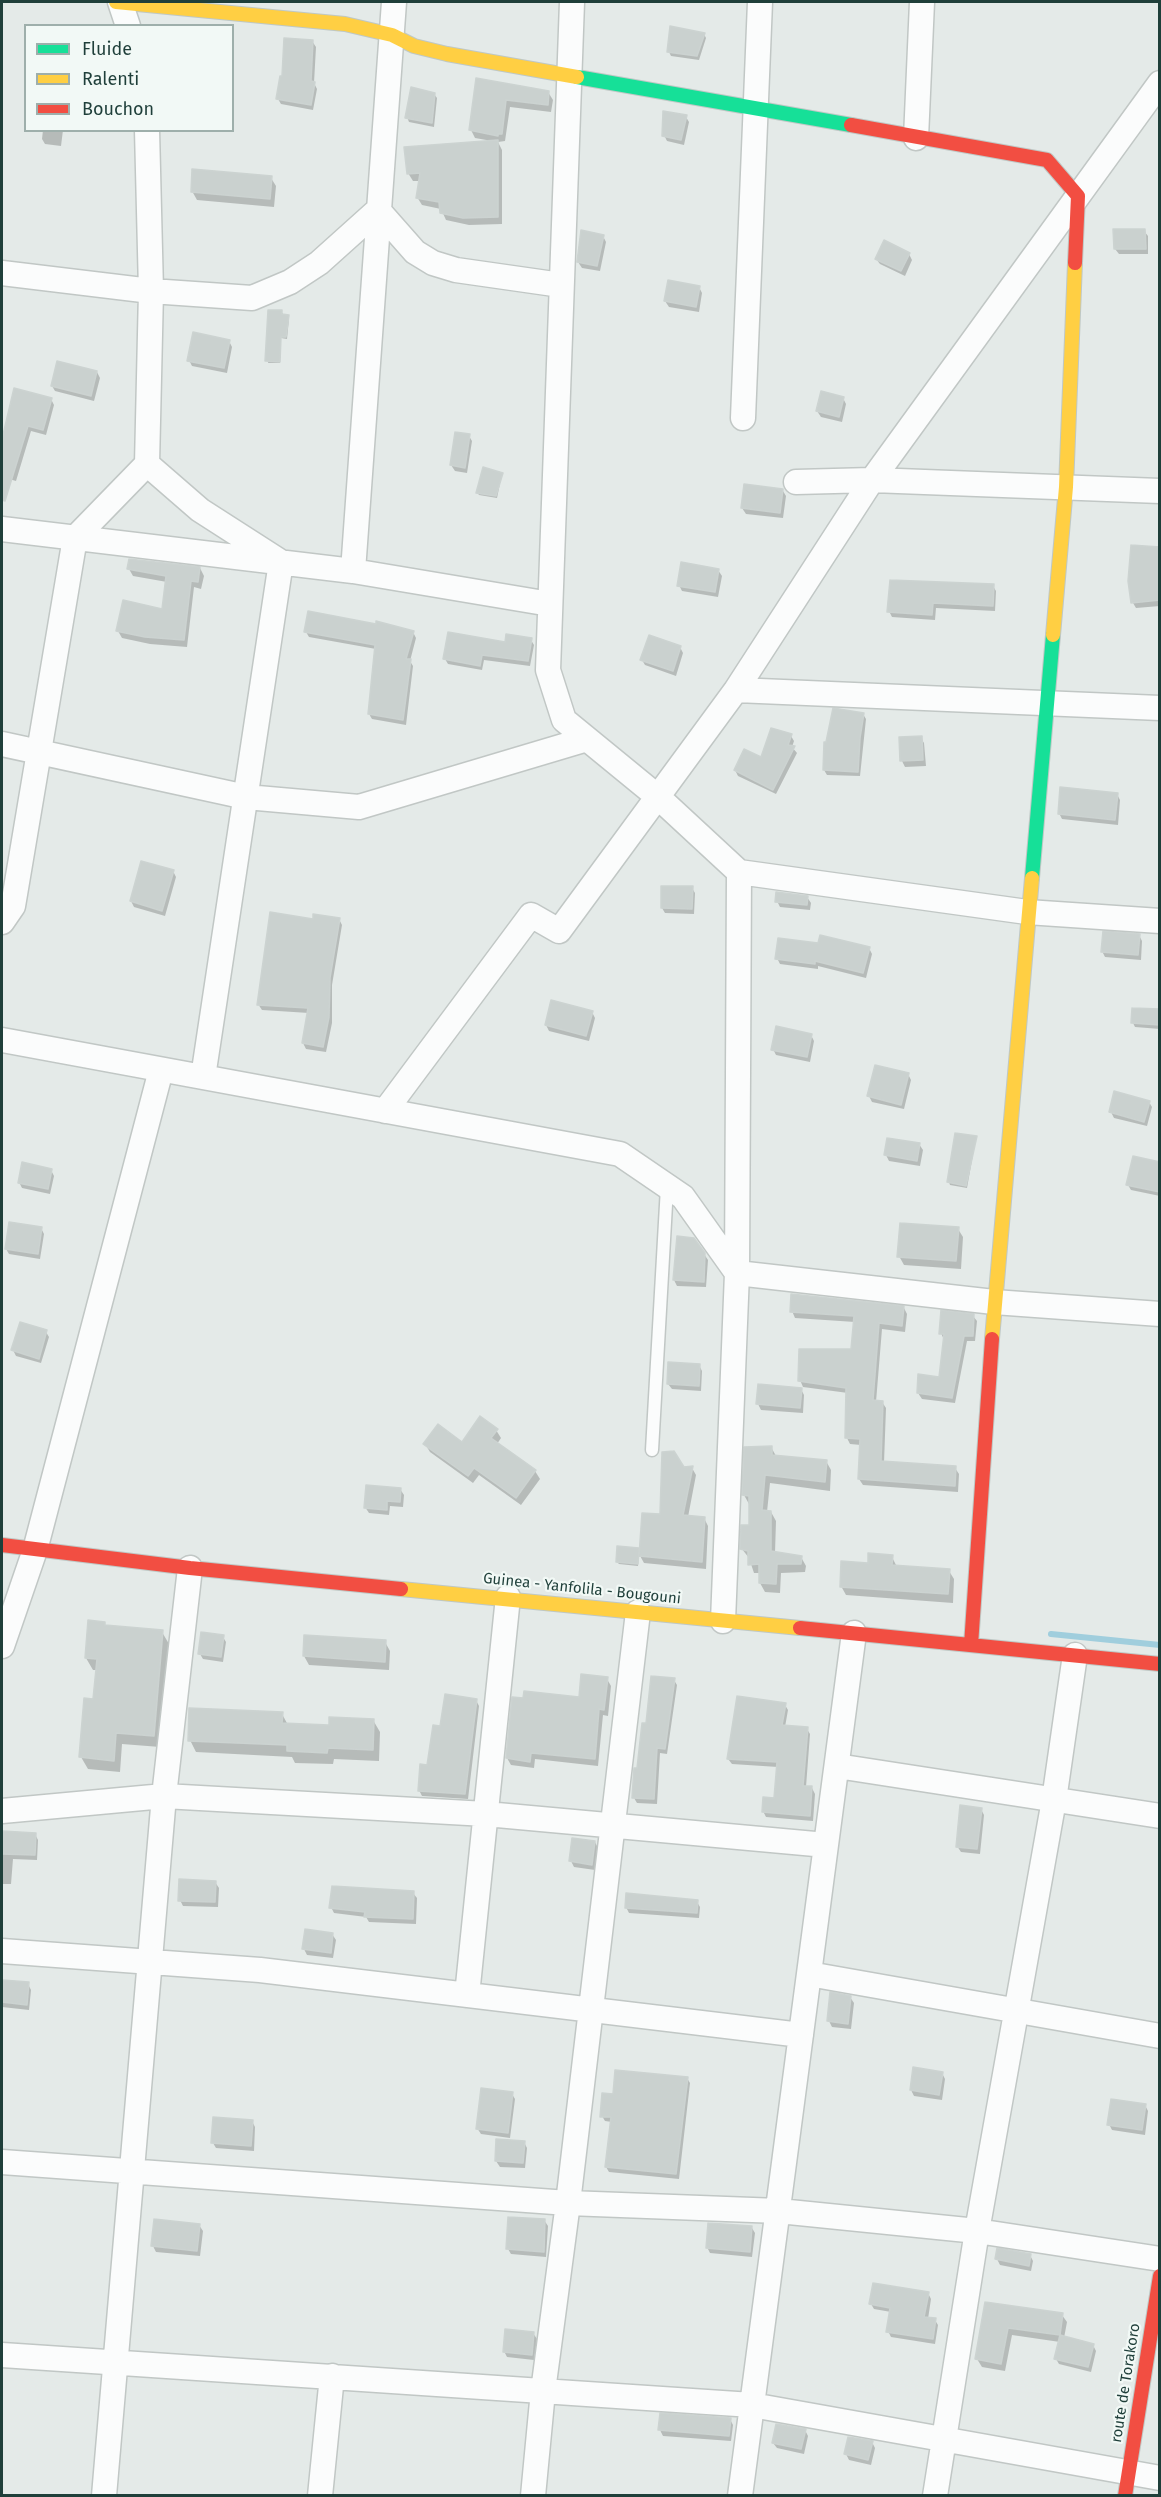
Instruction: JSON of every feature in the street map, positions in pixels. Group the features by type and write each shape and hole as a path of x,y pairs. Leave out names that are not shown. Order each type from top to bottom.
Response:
{"street":[{"path":"127,24 118,2 345,24 392,35 414,46 447,54 1047,160 1078,196 1066,487 993,1302 971,1645"},
{"path":"353,571 394,2"},
{"path":"572,2 548,670 564,720 658,797 738,872 1027,912 1160,921"},
{"path":"743,418 760,2"},
{"path":"916,138 922,2"},
{"path":"385,1111 531,915 559,931 736,690 872,480 1157,89"},
{"path":"2,922 13,906 75,538 147,464 151,291 147,132"},
{"path":"378,210 415,252 433,263 456,270 561,285"},
{"path":"2,273 151,291 252,298 290,282 319,263 378,210"},
{"path":"147,464 200,510 281,562"},
{"path":"796,482 872,480 1160,491"},
{"path":"2,529 353,571 550,604"},
{"path":"203,1077 281,562"},
{"path":"736,690 1160,708"},
{"path":"2,744 246,797 359,807 586,739"},
{"path":"723,1621 737,1273 738,872"},
{"path":"2,1040 620,1154 682,1197 737,1273 993,1302 1160,1314"},
{"path":"2,1646 35,1550 161,1070"},
{"name":"Guinea - Yanfolila - Bougouni","path":"2,1545 190,1568 1160,1664"},
{"path":"104,2496 134,2169 164,1796 190,1568"},
{"path":"467,1995 508,1598"},
{"path":"532,2496 638,1612"},
{"path":"740,2496 854,1633"},
{"path":"935,2496 977,2230 1054,1800 1075,1655"},
{"path":"837,1766 1160,1816"},
{"path":"2,1811 164,1796 486,1814 826,1845"},
{"path":"2,1951 150,1960 260,1970 801,2035"},
{"path":"809,1974 1160,2036"},
{"path":"2,2162 134,2169 568,2203 778,2211 977,2230 1160,2259"},
{"name":"route de Torakoro","path":"1127,2484 1160,2276"},
{"path":"2,2355 752,2405 943,2438 1127,2484 1160,2478"},
{"path":"320,2496 332,2376"}],"lane":[{"path":"652,1450 667,1186"}],"building":[{"path":"670,26 705,33 697,56 667,52"},
{"path":"284,38 313,40 311,81 315,82 311,105 276,99 280,76 282,76"},
{"path":"476,78 549,91 548,105 506,100 502,134 498,136 469,130"},
{"path":"411,87 435,93 432,123 405,118"},
{"path":"663,111 687,115 681,140 662,136"},
{"path":"498,140 498,217 463,218 440,213 439,202 416,198 420,173 407,174 404,147"},
{"path":"192,169 272,176 270,199 191,192"},
{"path":"1113,229 1145,229 1146,249 1114,249"},
{"path":"581,230 604,235 597,266 577,262"},
{"path":"884,240 910,253 901,271 875,259"},
{"path":"668,280 700,286 696,307 664,301"},
{"path":"268,310 282,310 282,314 289,315 286,337 281,337 280,362 265,361"},
{"path":"193,332 230,340 224,368 187,361"},
{"path":"57,361 97,371 91,396 51,386"},
{"path":"14,388 52,398 43,430 28,426 5,501 2,500 2,439"},
{"path":"821,391 844,397 839,417 816,411"},
{"path":"455,432 470,434 465,468 450,465"},
{"path":"483,467 503,473 496,496 476,493"},
{"path":"744,484 783,489 780,513 741,508"},
{"path":"1131,545 1160,547 1160,600 1131,603 1128,581"},
{"path":"129,559 200,567 198,582 191,581 184,640 145,637 116,631 123,600 162,609 166,576 127,569"},
{"path":"681,562 719,569 715,592 677,586"},
{"path":"890,580 994,584 993,606 933,603 932,615 887,612"},
{"path":"308,611 376,624 376,621 414,631 406,659 411,659 403,720 368,714 375,645 304,632"},
{"path":"448,632 505,642 506,634 532,638 528,661 482,655 480,666 443,659"},
{"path":"649,635 681,646 673,671 640,660"},
{"path":"833,708 864,713 858,772 823,770 824,742 826,742"},
{"path":"771,728 792,734 788,745 795,746 773,790 734,770 744,749 761,757"},
{"path":"922,736 923,760 900,761 899,737"},
{"path":"1060,787 1118,793 1115,820 1058,814"},
{"path":"141,861 174,870 162,911 130,901"},
{"path":"661,886 693,886 692,909 661,908"},
{"path":"776,892 808,896 807,905 775,902"},
{"path":"270,912 313,919 313,914 340,918 330,978 329,1017 323,1047 302,1043 308,1008 257,1005"},
{"path":"1103,931 1140,934 1138,955 1101,952"},
{"path":"820,935 870,947 863,973 815,961 815,964 775,959 778,938 818,943"},
{"path":"551,1000 593,1011 586,1036 545,1025"},
{"path":"1132,1008 1160,1009 1160,1025 1131,1023"},
{"path":"776,1026 812,1034 807,1057 771,1050"},
{"path":"875,1065 909,1073 901,1105 867,1096"},
{"path":"1114,1091 1150,1101 1144,1122 1109,1112"},
{"path":"955,1133 977,1136 966,1186 947,1182"},
{"path":"887,1138 920,1143 917,1161 884,1155"},
{"path":"1133,1156 1160,1162 1160,1192 1126,1185"},
{"path":"22,1162 52,1169 48,1189 18,1183"},
{"path":"9,1222 42,1227 38,1254 5,1249"},
{"path":"900,1223 959,1227 956,1261 897,1257"},
{"path":"677,1236 694,1238 705,1253 704,1282 673,1280"},
{"path":"791,1294 904,1306 902,1326 879,1323 873,1400 883,1401 881,1461 956,1466 955,1486 858,1479 860,1439 845,1438 846,1388 798,1381 799,1349 851,1349 854,1316 790,1312"},
{"path":"941,1310 974,1314 973,1336 964,1336 952,1398 917,1393 918,1374 939,1377 944,1334 939,1334"},
{"path":"20,1322 47,1330 39,1359 11,1350"},
{"path":"668,1362 700,1364 699,1386 667,1384"},
{"path":"758,1384 802,1388 800,1408 756,1404"},
{"path":"480,1416 498,1429 491,1438 536,1470 516,1498 474,1468 468,1476 423,1444 438,1424 462,1442"},
{"path":"772,1446 772,1455 827,1460 825,1482 765,1475 762,1510 771,1511 771,1551 802,1556 801,1564 777,1564 776,1584 759,1583 759,1564 748,1565 748,1551 740,1549 741,1525 749,1525 749,1496 742,1495 744,1447"},
{"path":"674,1451 684,1467 693,1466 683,1515 705,1517 702,1562 639,1556 642,1513 660,1514 662,1452"},
{"path":"366,1485 401,1488 400,1502 387,1501 387,1510 364,1508"},
{"path":"617,1546 639,1548 638,1564 616,1562"},
{"path":"868,1553 893,1555 892,1565 950,1569 948,1594 840,1587 841,1561 868,1563"},
{"path":"88,1620 105,1622 105,1625 163,1630 154,1736 116,1733 114,1761 79,1757 84,1698 93,1699 97,1659 85,1658"},
{"path":"201,1632 224,1635 221,1657 198,1654"},
{"path":"304,1635 386,1640 385,1662 303,1656"},
{"path":"581,1674 608,1677 604,1710 599,1709 595,1759 531,1753 530,1762 506,1758 512,1697 523,1698 524,1691 579,1697"},
{"path":"651,1676 675,1678 665,1749 657,1748 654,1799 632,1798 634,1768 637,1768 642,1723 646,1723"},
{"path":"445,1694 477,1699 465,1794 418,1791 420,1764 427,1765 433,1725 440,1726"},
{"path":"737,1696 786,1703 782,1725 808,1727 803,1786 812,1786 810,1816 762,1812 763,1797 774,1798 777,1762 727,1759"},
{"path":"189,1708 283,1712 282,1723 329,1725 329,1717 374,1719 373,1750 328,1748 327,1753 287,1751 287,1745 188,1741"},
{"path":"960,1805 982,1808 977,1849 956,1847"},
{"path":"2,1831 36,1833 35,1855 2,1854"},
{"path":"572,1838 595,1841 592,1865 569,1861"},
{"path":"179,1879 216,1881 215,1902 178,1901"},
{"path":"332,1886 414,1891 413,1919 364,1917 365,1912 329,1908"},
{"path":"626,1893 698,1900 697,1913 625,1908"},
{"path":"305,1929 333,1933 331,1953 302,1949"},
{"path":"2,1980 29,1982 27,2005 2,2002"},
{"path":"830,1992 851,1996 848,2024 827,2021"},
{"path":"913,2067 943,2072 939,2095 910,2090"},
{"path":"615,2070 688,2077 676,2174 605,2167 611,2117 600,2117 602,2093 613,2094"},
{"path":"481,2088 513,2092 508,2133 476,2129"},
{"path":"1111,2099 1146,2104 1142,2130 1107,2125"},
{"path":"213,2117 253,2120 251,2146 211,2143"},
{"path":"496,2139 525,2141 523,2163 495,2161"},
{"path":"508,2217 545,2219 544,2252 506,2249"},
{"path":"154,2219 200,2224 197,2251 151,2246"},
{"path":"708,2223 752,2226 750,2252 706,2248"},
{"path":"997,2248 1031,2254 1029,2266 995,2259"},
{"path":"873,2283 929,2292 924,2317 936,2318 933,2339 886,2332 890,2308 869,2304"},
{"path":"985,2302 1063,2313 1060,2335 1008,2328 1001,2364 975,2359"},
{"path":"505,2329 534,2332 532,2355 503,2352"},
{"path":"1060,2335 1094,2344 1088,2367 1054,2359"},
{"path":"660,2413 731,2418 729,2436 658,2430"},
{"path":"776,2424 806,2429 801,2449 772,2443"},
{"path":"848,2437 873,2441 868,2460 844,2454"}],"waterway":[{"path":"1051,1634 1160,1645"}],"traffic: fast":[{"path":"577,77 851,125"},
{"path":"1032,878 1053,635"}],"traffic: slow":[{"path":"116,2 345,24 392,35 414,46 447,54 577,77"},
{"path":"1053,635 1066,487 1075,263"},
{"path":"992,1339 1032,878"},
{"path":"401,1589 800,1628"}],"traffic: jam":[{"path":"851,125 1047,160 1078,196 1075,263"},
{"path":"971,1645 992,1339"},
{"path":"2,1545 190,1568 401,1589"},
{"path":"800,1628 1160,1664"},
{"path":"1125,2496 1160,2276"}]}
